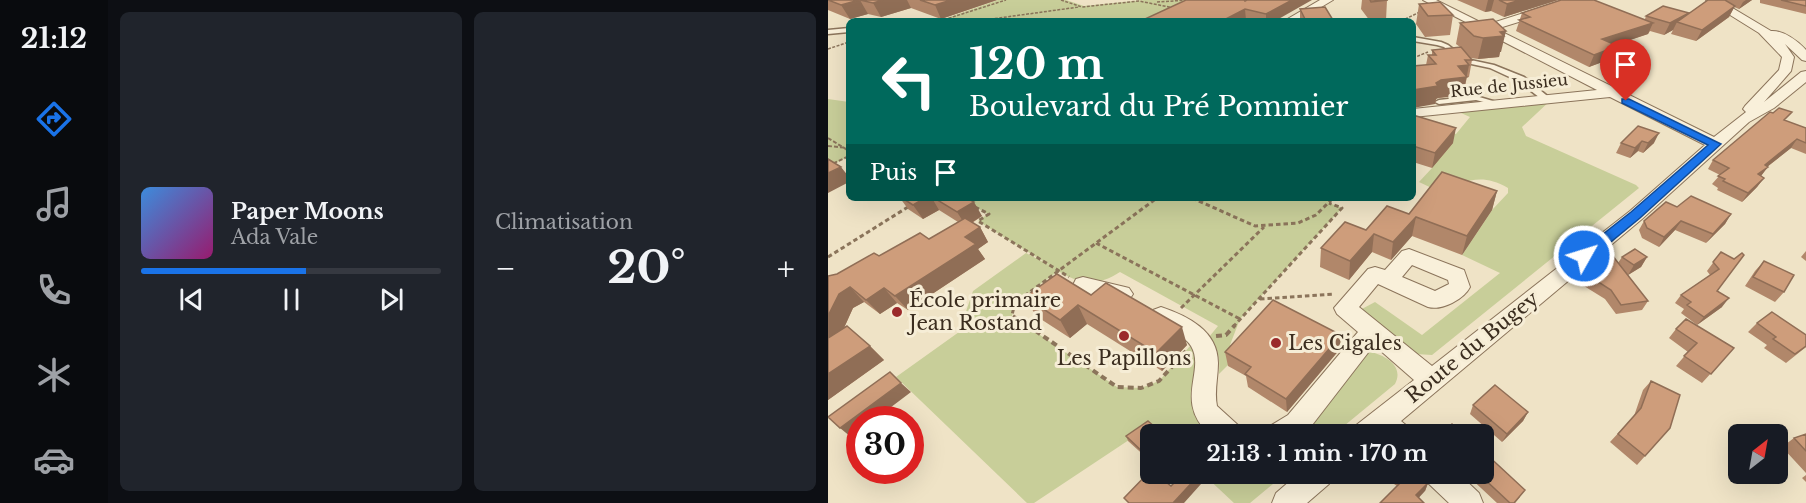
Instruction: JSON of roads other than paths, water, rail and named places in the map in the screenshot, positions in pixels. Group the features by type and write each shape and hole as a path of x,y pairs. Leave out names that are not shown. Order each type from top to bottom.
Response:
{"street":[{"path":"1295,18 1328,0"},
{"path":"1485,28 1573,0"},
{"path":"1711,0 1799,49 1788,57 1785,68 1806,75"},
{"path":"1433,3 1608,93 1715,144"},
{"name":"Route du Bugey","path":"1744,119 1755,101 1785,68"},
{"name":"Route du Bugey","path":"1388,424 1431,379 1636,215 1744,119 1769,105 1806,75"},
{"name":"Rue de Jussieu","path":"1416,113 1608,93"},
{"path":"1388,280 1375,274 1345,308 1431,379"},
{"path":"1083,285 1094,291 1117,291 1198,337 1207,358 1203,396 1206,410 1216,424"},
{"path":"1298,424 1372,331"},
{"path":"1286,503 1308,484"},
{"path":"1449,484 1469,503"}],"lane":[{"path":"828,32 846,30"},
{"path":"1416,39 1439,43 1464,60 1492,66 1521,79 1547,99"},
{"path":"1439,102 1476,98 1499,104"}],"place":[{"name":"École primaire Jean Rostand","path":"897,312"},
{"name":"Les Papillons","path":"1124,336"},
{"name":"Les Cigales","path":"1276,343"}]}
